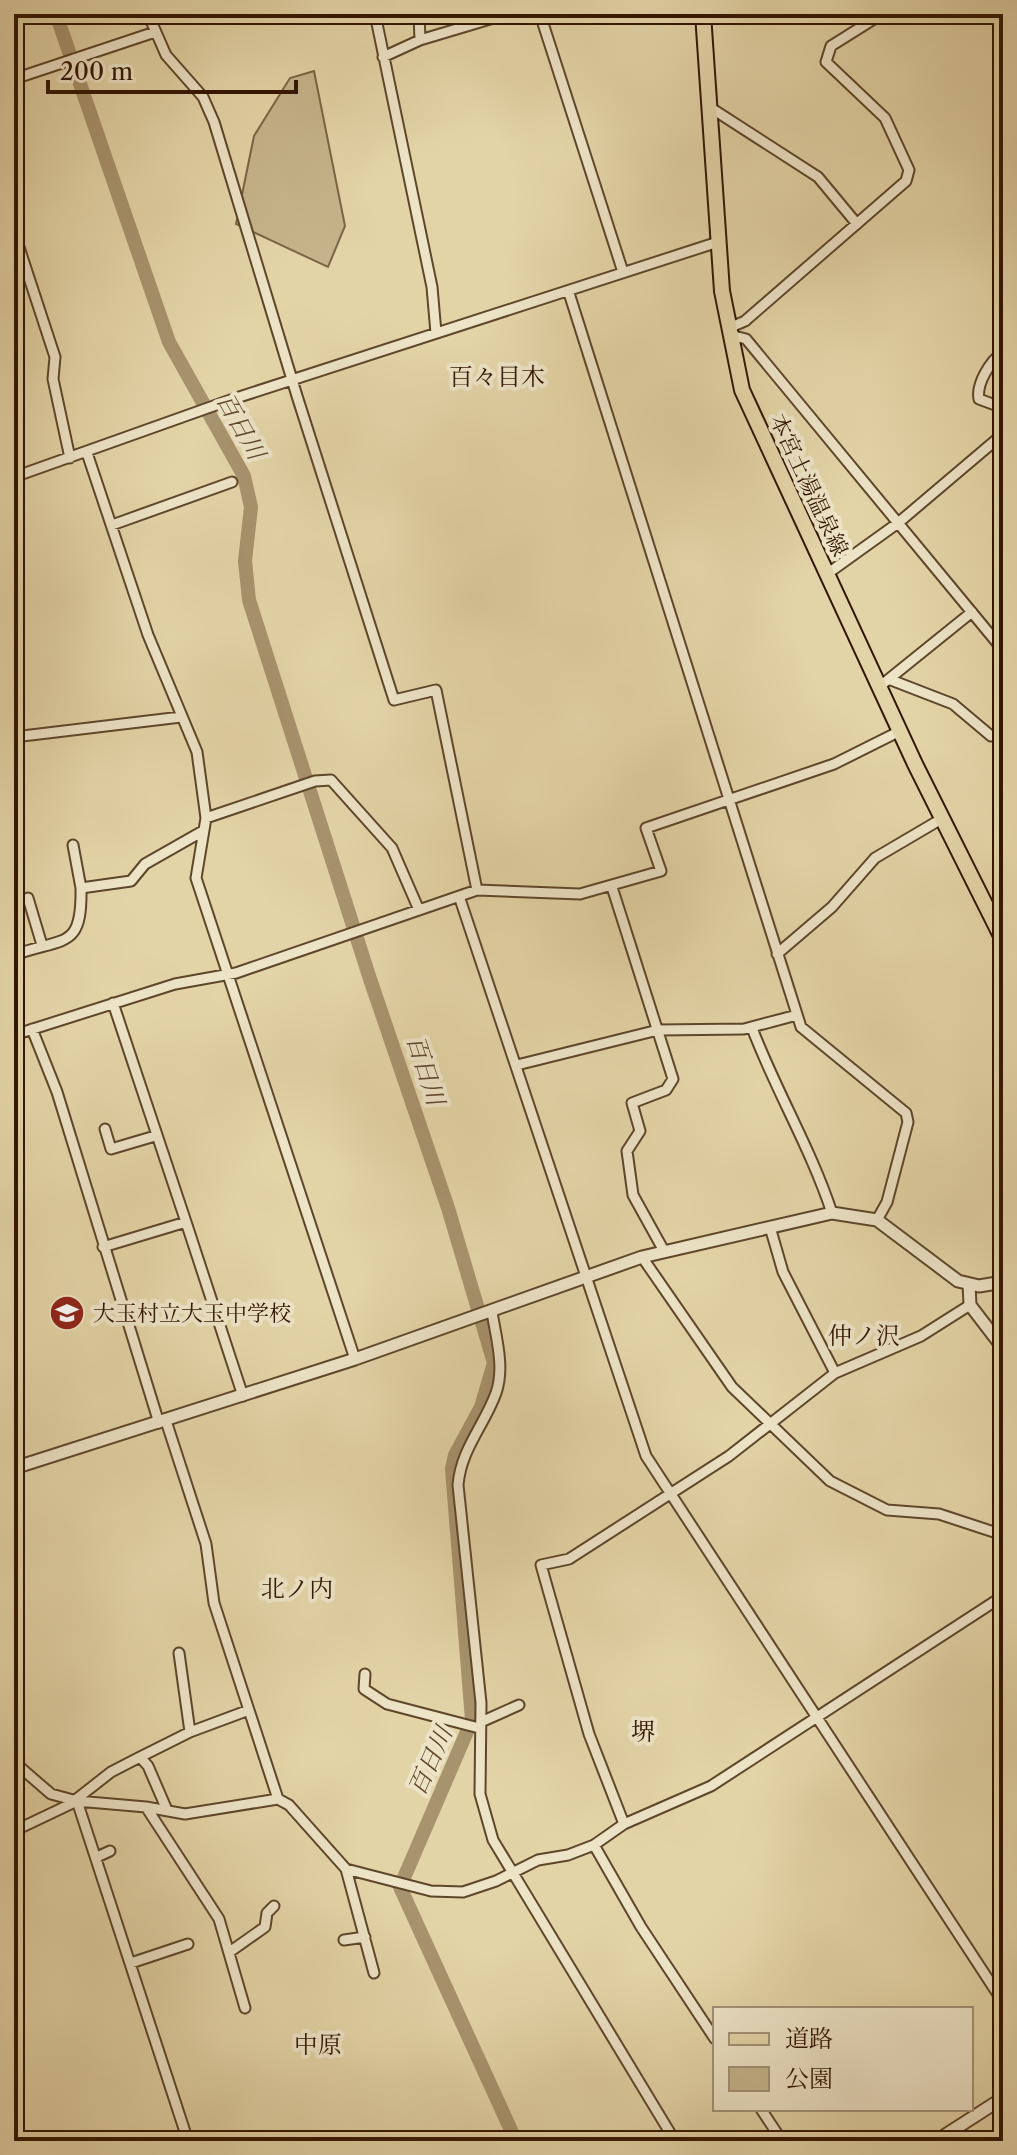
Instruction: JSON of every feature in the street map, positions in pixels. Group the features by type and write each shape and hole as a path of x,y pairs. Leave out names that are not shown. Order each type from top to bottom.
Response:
{"main road":[{"name":"本宮土湯温泉線","path":"703,14 718,242 729,332 742,390 827,574 885,683 900,731 1003,940"}],"street":[{"path":"148,14 166,55 203,97 214,122 394,700 436,690 477,890"},
{"path":"375,14 432,287 436,333"},
{"path":"419,14 420,40"},
{"path":"383,57 420,40 507,14"},
{"path":"540,14 623,272"},
{"path":"729,332 897,192 909,170 885,118 826,62 825,56 838,40 882,14"},
{"path":"14,79 155,32"},
{"path":"711,108 818,177 857,224"},
{"path":"14,232 55,357 53,379 70,458"},
{"path":"14,477 293,379 569,293 718,242"},
{"path":"569,293 801,1027 906,1113 908,1122 891,1189 877,1220"},
{"path":"729,332 746,339 1003,650"},
{"path":"1003,352 995,358 977,391 979,399 1003,408"},
{"path":"827,574 898,523 1003,434"},
{"path":"87,453 148,635 197,752 206,818 196,878 355,1359"},
{"path":"112,525 232,482"},
{"path":"885,683 972,612"},
{"path":"885,683 953,704 991,736"},
{"path":"14,737 181,717"},
{"path":"14,1035 175,984 229,975 460,899 477,890 511,889 553,895 612,887 661,871 646,828 834,764 900,731"},
{"path":"206,818 315,781 331,780 363,812 392,848 419,910"},
{"path":"777,954 832,907 875,858 943,818"},
{"path":"81,888 131,881 145,864 203,831"},
{"path":"14,955 71,936 77,930 81,920 81,888 73,845"},
{"path":"612,887 673,1079 666,1090 633,1101 640,1131 627,1156 635,1200 664,1251"},
{"path":"28,898 42,945"},
{"path":"460,899 639,1441 1003,2002"},
{"path":"113,1003 243,1396"},
{"path":"517,1065 658,1030 752,1028 797,1015"},
{"path":"752,1028 773,1085 816,1165 832,1213"},
{"path":"32,1029 57,1092 103,1247 206,1544 212,1595 278,1799 309,1824 346,1869 374,1973"},
{"path":"105,1129 111,1149 155,1136"},
{"path":"14,1468 355,1359 642,1257 832,1213 877,1220 947,1274 969,1284 1003,1282"},
{"path":"103,1247 186,1222"},
{"path":"770,1227 783,1272 835,1373"},
{"path":"642,1257 732,1387 830,1481 887,1510 939,1514 1003,1535"},
{"path":"969,1284 970,1305 1003,1348"},
{"path":"624,1824 592,1745 541,1565 569,1559 729,1456 835,1373 921,1336 970,1305"},
{"path":"489,1312 500,1374 496,1393 465,1452 458,1485 475,1725 493,1840 675,2141"},
{"path":"346,1869 447,1894 496,1881 512,1870 594,1845 624,1824 711,1786 1003,1596"},
{"path":"179,1653 190,1732"},
{"path":"365,1674 364,1689 379,1701 475,1725 519,1705"},
{"path":"14,1831 75,1801 111,1772 140,1757 190,1732 249,1710"},
{"path":"140,1757 148,1766 167,1810"},
{"path":"14,1762 51,1794 75,1801 201,1813 278,1799"},
{"path":"75,1801 97,1857 188,2141"},
{"path":"146,1807 219,1919 231,1951 245,2008"},
{"path":"594,1845 641,1927 713,2036"},
{"path":"97,1857 110,1851"},
{"path":"231,1951 265,1927 267,1913 274,1906"},
{"path":"344,1940 365,1937"},
{"path":"131,1963 188,1944"},
{"path":"936,2141 1003,2098"},
{"path":"762,2111 782,2141"}],"green space":[{"path":"314,71 345,226 328,267 236,224 254,136 290,78"}],"waterway":[{"name":"百日川","path":"56,14 169,342 244,476 251,507 245,561 249,600 370,979 448,1208 494,1363 481,1407 455,1455 452,1469 472,1720 400,1887 516,2141"}],"place":[{"name":"大玉村立大玉中学校","path":"67,1313"}],"district":[{"name":"百々目木","path":"497,376"},
{"name":"仲ノ沢","path":"864,1335"},
{"name":"北ノ内","path":"297,1588"},
{"name":"堺","path":"643,1731"},
{"name":"中原","path":"318,2044"}]}
